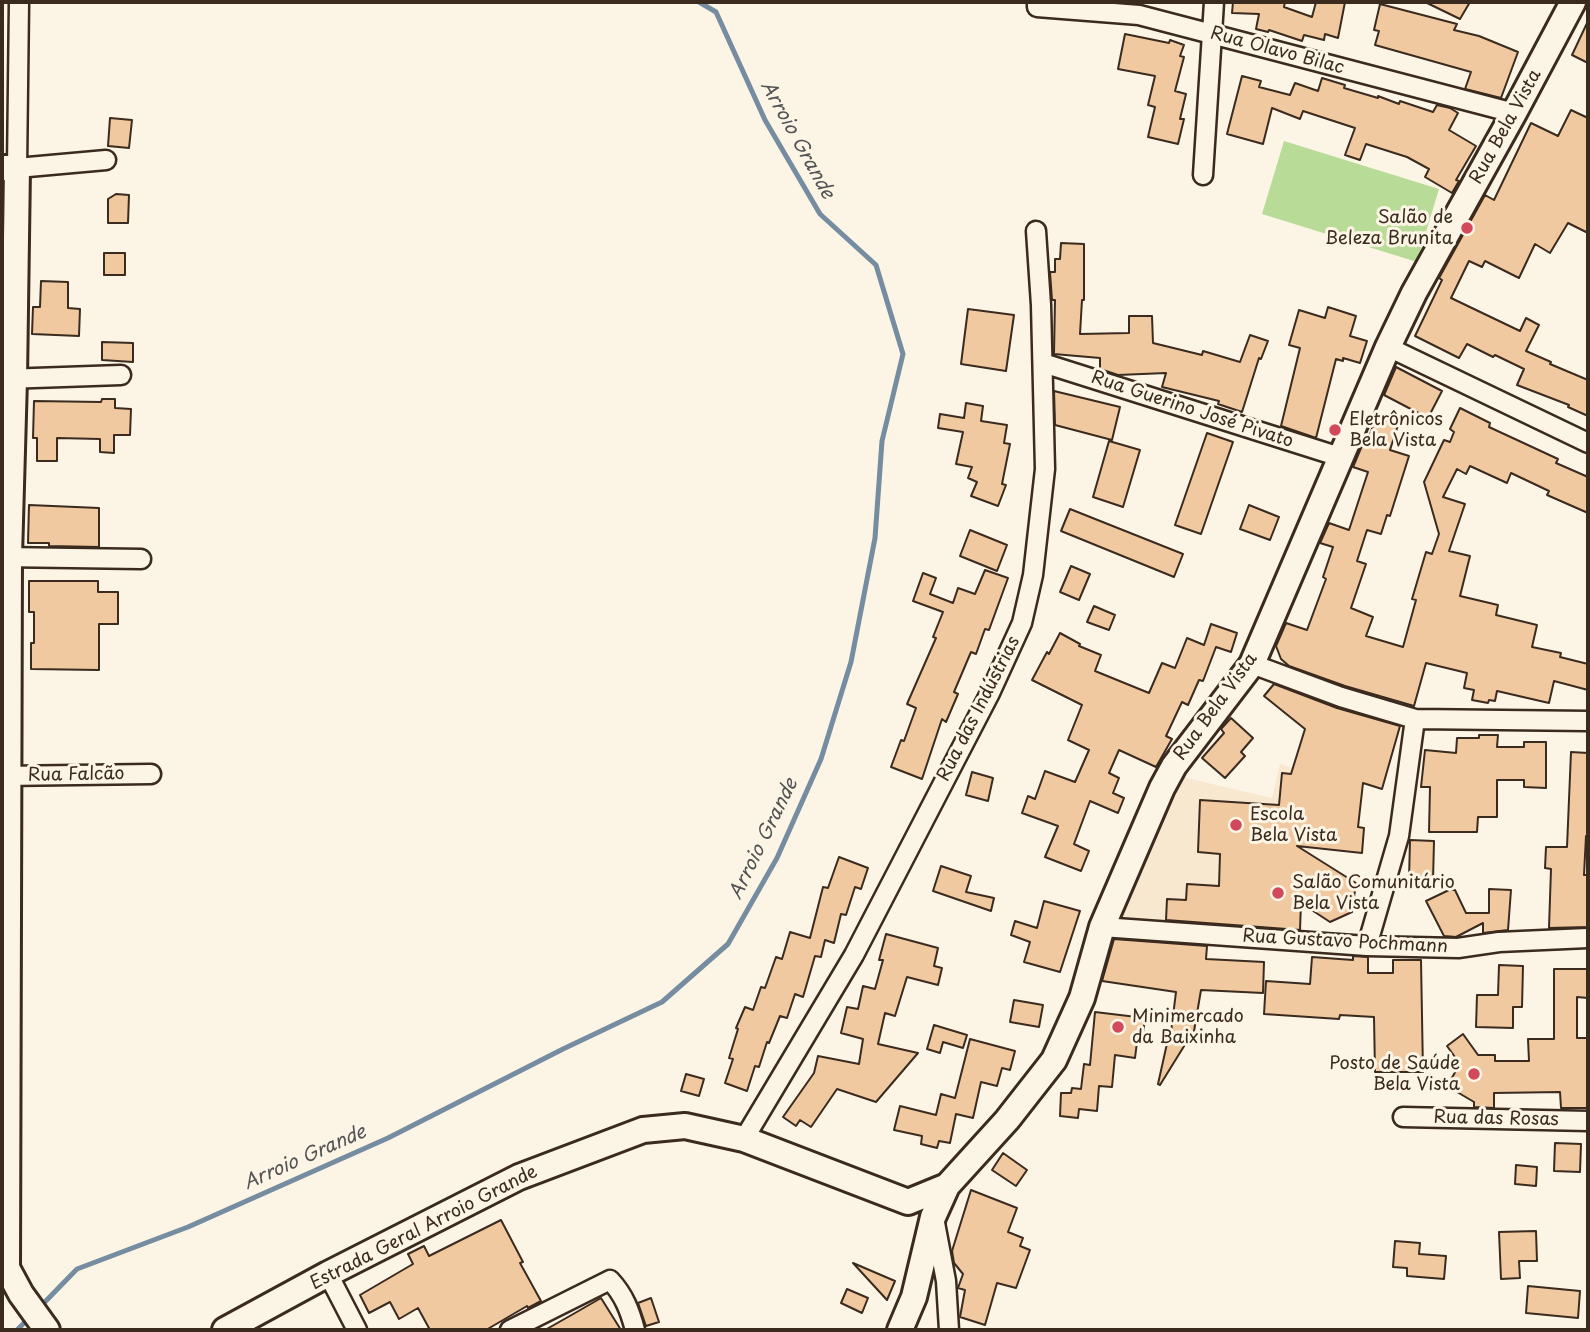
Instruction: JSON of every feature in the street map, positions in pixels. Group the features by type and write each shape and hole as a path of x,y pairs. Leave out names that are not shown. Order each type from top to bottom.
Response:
{"main road":[{"name":"Rua Bela Vista","path":"900,1330 914,1297 933,1217 947,1186 1007,1120 1054,1060 1082,998 1102,927 1162,788 1174,766 1252,664 1388,346 1414,293 1573,2"},
{"path":"9,168 5,557 7,1268 21,1294 47,1330"},
{"name":"Estrada Geral Arroio Grande","path":"225,1330 328,1274 519,1177 643,1130 685,1126 744,1139 908,1202 947,1186"}],"street":[{"path":"19,2 9,168 106,160"},
{"path":"1203,175 1214,2"},
{"name":"Rua Olavo Bilac","path":"1037,4 1139,15 1514,113"},
{"name":"Rua das Indústrias","path":"744,1139 853,955 990,693 1022,623 1033,575 1045,469 1036,231"},
{"path":"1388,346 1588,443"},
{"name":"Rua Guerino José Pivato","path":"1043,363 1340,457"},
{"path":"8,379 121,375"},
{"path":"5,557 141,559"},
{"path":"1252,664 1341,697 1415,719 1588,721"},
{"path":"1367,946 1398,836 1415,719"},
{"name":"Rua Falcão","path":"5,777 151,774"},
{"name":"Rua Gustavo Pochmann","path":"1102,927 1367,946 1458,948 1499,942 1588,938"},
{"name":"Rua das Rosas","path":"1403,1117 1588,1121"},
{"path":"933,1217 946,1281 949,1330"},
{"path":"328,1274 357,1330"},
{"path":"510,1330 610,1280 619,1290 635,1330"}],"shaded area":[{"name":"Escola Bela Vista","path":"1280,764 1324,777 1309,857 1256,853 1249,932 1119,916 1178,776 1272,798"}],"green space":[{"path":"1284,141 1439,189 1417,262 1262,214"}],"building":[{"path":"1233,2 1285,2 1284,7 1312,17 1316,2 1345,2 1338,38 1325,34 1324,40 1304,35 1302,41 1269,30 1256,29 1259,14 1232,13"},
{"path":"1425,2 1470,2 1460,19"},
{"path":"1380,4 1457,24 1454,30 1479,36 1518,52 1501,98 1465,89 1471,72 1375,45 1379,31 1374,30"},
{"path":"1588,21 1588,63 1572,55"},
{"path":"1125,34 1169,43 1170,40 1184,45 1180,56 1184,57 1175,91 1186,94 1178,144 1148,137 1155,107 1148,105 1155,76 1118,69"},
{"path":"1242,76 1261,81 1259,87 1290,95 1295,83 1318,91 1322,78 1345,85 1344,88 1433,112 1437,105 1450,108 1458,113 1449,130 1476,146 1456,180 1459,181 1452,193 1425,177 1429,169 1407,157 1366,144 1360,160 1345,155 1355,128 1303,111 1300,119 1272,108 1263,144 1227,134"},
{"path":"1571,110 1588,118 1588,233 1568,223 1550,253 1535,244 1519,278 1485,261 1482,267 1469,261 1451,298 1520,331 1526,318 1539,325 1526,351 1588,380 1588,416 1568,407 1569,405 1517,385 1524,369 1495,355 1493,357 1467,344 1459,358 1415,336 1442,280 1439,278 1485,195 1494,200 1531,123 1558,136"},
{"path":"110,118 132,120 129,148 108,146"},
{"path":"116,194 129,195 128,223 108,223 108,199"},
{"path":"1061,243 1084,244 1084,300 1080,334 1129,333 1129,316 1152,316 1153,343 1202,355 1203,351 1240,362 1250,335 1268,341 1261,359 1259,358 1242,412 1218,404 1219,401 1162,387 1166,373 1118,375 1100,369 1100,358 1054,354 1055,300 1052,300 1050,272 1055,272 1055,259 1060,259"},
{"path":"104,253 125,253 125,275 104,275"},
{"path":"41,281 68,282 68,308 80,309 79,336 32,334 33,307 40,307"},
{"path":"1328,307 1356,316 1350,336 1367,341 1360,363 1343,358 1343,361 1336,359 1316,438 1281,426 1300,348 1289,345 1299,310 1325,318"},
{"path":"968,309 1014,315 1006,371 961,364"},
{"path":"102,342 133,343 133,362 102,360"},
{"path":"1396,367 1442,391 1428,418 1384,395"},
{"path":"1054,391 1120,407 1112,440 1055,425"},
{"path":"102,399 115,399 115,408 131,409 130,435 114,435 114,453 100,452 100,439 57,438 57,461 37,461 37,438 33,438 34,401 101,402"},
{"path":"966,403 983,406 981,421 1007,425 1004,443 1010,444 1002,484 1006,485 998,506 971,496 977,482 968,478 972,467 956,464 963,432 938,428 940,414 964,418"},
{"path":"1460,408 1490,423 1489,427 1558,459 1556,463 1588,477 1588,513 1547,495 1549,491 1511,473 1507,483 1470,466 1466,474 1457,469 1443,497 1465,504 1449,551 1470,556 1460,596 1498,605 1496,615 1537,625 1532,647 1561,653 1560,657 1588,664 1588,690 1554,681 1549,703 1497,691 1495,701 1489,700 1488,703 1472,700 1474,690 1464,688 1467,673 1426,663 1414,706 1345,686 1289,666 1281,659 1276,646 1286,623 1307,630 1326,579 1323,577 1333,547 1320,543 1329,523 1349,530 1368,472 1353,467 1364,441 1367,443 1376,417 1398,425 1390,450 1409,456 1390,516 1387,515 1381,534 1367,530 1357,561 1366,564 1351,608 1373,617 1366,636 1403,647 1416,600 1412,599 1426,552 1432,554 1439,534 1424,482 1444,440 1450,442 1454,432 1450,429"},
{"path":"1207,433 1233,442 1201,534 1175,525"},
{"path":"1109,441 1140,450 1123,507 1093,497"},
{"path":"29,505 99,508 99,547 28,543"},
{"path":"1249,505 1279,517 1270,540 1240,529"},
{"path":"1070,509 1183,554 1174,577 1061,531"},
{"path":"970,530 1007,545 997,571 960,556"},
{"path":"1071,566 1090,574 1079,600 1060,592"},
{"path":"985,570 1008,578 989,630 985,629 976,654 971,652 954,692 958,694 946,722 942,719 922,779 891,767 916,708 907,704 936,638 933,637 943,612 913,601 923,573 936,578 930,594 953,603 958,588 975,594"},
{"path":"29,581 98,581 98,592 118,592 118,624 99,624 99,670 31,669 34,612 29,612"},
{"path":"1094,606 1115,615 1109,630 1087,622"},
{"path":"1211,624 1237,633 1231,652 1216,647 1203,681 1199,680 1188,705 1182,702 1166,736 1172,739 1156,767 1119,750 1109,773 1119,778 1113,793 1124,798 1118,813 1090,801 1074,844 1089,851 1081,871 1045,857 1058,826 1022,813 1028,796 1035,799 1045,771 1075,782 1089,750 1068,740 1082,705 1032,680 1060,633 1080,644 1079,646 1101,655 1095,671 1149,693 1162,663 1175,668 1187,638 1204,645"},
{"path":"1274,684 1337,708 1400,726 1382,789 1363,783 1358,827 1364,828 1362,853 1297,846 1356,883 1352,912 1330,922 1301,903 1300,930 1166,920 1167,899 1186,900 1187,884 1219,886 1220,854 1198,852 1200,800 1279,805 1282,773 1291,774 1305,729 1264,696"},
{"path":"1231,718 1253,738 1241,752 1245,756 1225,778 1202,758 1224,733 1221,729"},
{"path":"1479,735 1498,735 1497,747 1524,747 1524,742 1546,742 1546,788 1524,787 1524,780 1497,780 1497,817 1478,817 1477,832 1429,832 1430,787 1421,787 1425,750 1456,753 1457,738 1479,738"},
{"path":"1571,752 1588,753 1588,836 1584,875 1588,875 1588,927 1549,928 1551,869 1545,868 1546,847 1567,847"},
{"path":"972,772 993,778 988,801 966,795"},
{"path":"1410,840 1434,841 1433,881 1409,880"},
{"path":"839,857 868,868 861,889 855,887 846,915 841,914 834,943 825,940 821,957 815,956 803,997 795,994 787,1018 780,1016 769,1043 767,1042 759,1067 755,1066 747,1091 725,1083 733,1059 729,1058 738,1029 736,1028 745,1007 753,1010 761,987 765,988 776,957 782,959 790,932 810,938 823,887 828,888"},
{"path":"941,866 971,876 966,892 994,898 991,911 933,891"},
{"path":"1489,889 1511,890 1508,930 1483,933 1483,923 1456,937 1444,936 1426,901 1449,890 1455,890 1466,913 1489,913"},
{"path":"1044,901 1080,911 1060,972 1024,962 1030,942 1011,935 1015,921 1037,928"},
{"path":"886,934 938,948 934,966 942,968 938,985 907,977 895,1016 885,1013 878,1044 918,1053 876,1102 837,1089 811,1127 800,1120 796,1126 783,1117 814,1073 818,1056 859,1064 863,1039 841,1033 847,1007 858,1009 863,986 875,989 883,960 879,960"},
{"path":"1114,939 1207,946 1206,959 1264,962 1263,993 1201,990 1192,1043 1186,1043 1160,1085 1158,1084 1168,1039 1170,1040 1176,992 1102,981"},
{"path":"1353,956 1368,957 1368,973 1393,973 1393,960 1421,960 1423,1072 1375,1072 1374,1017 1340,1015 1339,1019 1264,1014 1266,981 1310,984 1312,957 1353,960"},
{"path":"1499,965 1523,966 1522,1007 1513,1007 1513,1028 1476,1027 1477,995 1498,995"},
{"path":"1554,969 1588,969 1588,998 1577,997 1577,1038 1588,1038 1588,1108 1561,1108 1560,1092 1494,1093 1494,1108 1474,1107 1474,1102 1447,1086 1460,1064 1447,1046 1463,1034 1478,1055 1495,1055 1495,1061 1529,1061 1528,1039 1554,1039"},
{"path":"1014,1000 1043,1005 1039,1027 1010,1022"},
{"path":"1095,1012 1145,1018 1142,1042 1137,1042 1135,1058 1115,1055 1112,1087 1099,1086 1097,1111 1079,1109 1078,1118 1060,1116 1061,1093 1071,1093 1072,1088 1081,1089 1084,1064 1090,1065"},
{"path":"934,1025 967,1035 963,1048 943,1042 940,1053 927,1049"},
{"path":"970,1039 1015,1051 1010,1070 1002,1068 997,1086 981,1082 973,1118 956,1114 950,1143 939,1141 937,1148 921,1144 922,1136 894,1130 900,1106 936,1115 941,1094 955,1098"},
{"path":"686,1074 704,1079 699,1096 681,1091"},
{"path":"1555,1143 1581,1144 1580,1172 1554,1171"},
{"path":"1003,1153 1027,1170 1016,1186 992,1170"},
{"path":"1516,1165 1537,1167 1536,1186 1515,1184"},
{"path":"971,1190 1017,1208 1008,1232 1023,1238 1020,1246 1030,1250 1016,1288 997,1283 985,1325 960,1317 965,1290 958,1288 963,1274 954,1263 952,1251"},
{"path":"501,1220 541,1301 528,1308 527,1306 486,1330 430,1330 418,1308 399,1319 390,1302 369,1313 360,1295 413,1264 408,1254 424,1246 429,1256"},
{"path":"1536,1231 1537,1261 1519,1261 1520,1278 1501,1279 1499,1232"},
{"path":"1395,1241 1420,1243 1419,1254 1446,1256 1444,1279 1407,1276 1407,1268 1393,1267"},
{"path":"853,1263 895,1281 887,1300"},
{"path":"1528,1286 1580,1291 1578,1318 1526,1313"},
{"path":"847,1289 868,1298 862,1313 841,1303"},
{"path":"601,1298 621,1330 545,1330 575,1313"},
{"path":"651,1298 659,1322 646,1326 638,1303"}],"waterway":[{"name":"Arroio Grande","path":"39,1308 77,1269 188,1227 388,1138 662,1002 728,944 777,858 821,759 851,662 875,538 882,441 903,354 876,265 820,214 765,120 716,12 699,2"},
{"name":"Arroio Grande","path":"17,1330 29,1318"}],"place":[{"name":"Salão de Beleza Brunita","path":"1467,228"},
{"name":"Eletrônicos Bela Vista","path":"1335,430"},
{"name":"Escola Bela Vista","path":"1236,825"},
{"name":"Salão Comunitário Bela Vista","path":"1278,893"},
{"name":"Minimercado da Baixinha","path":"1118,1027"},
{"name":"Posto de Saúde Bela Vista","path":"1474,1074"}]}
